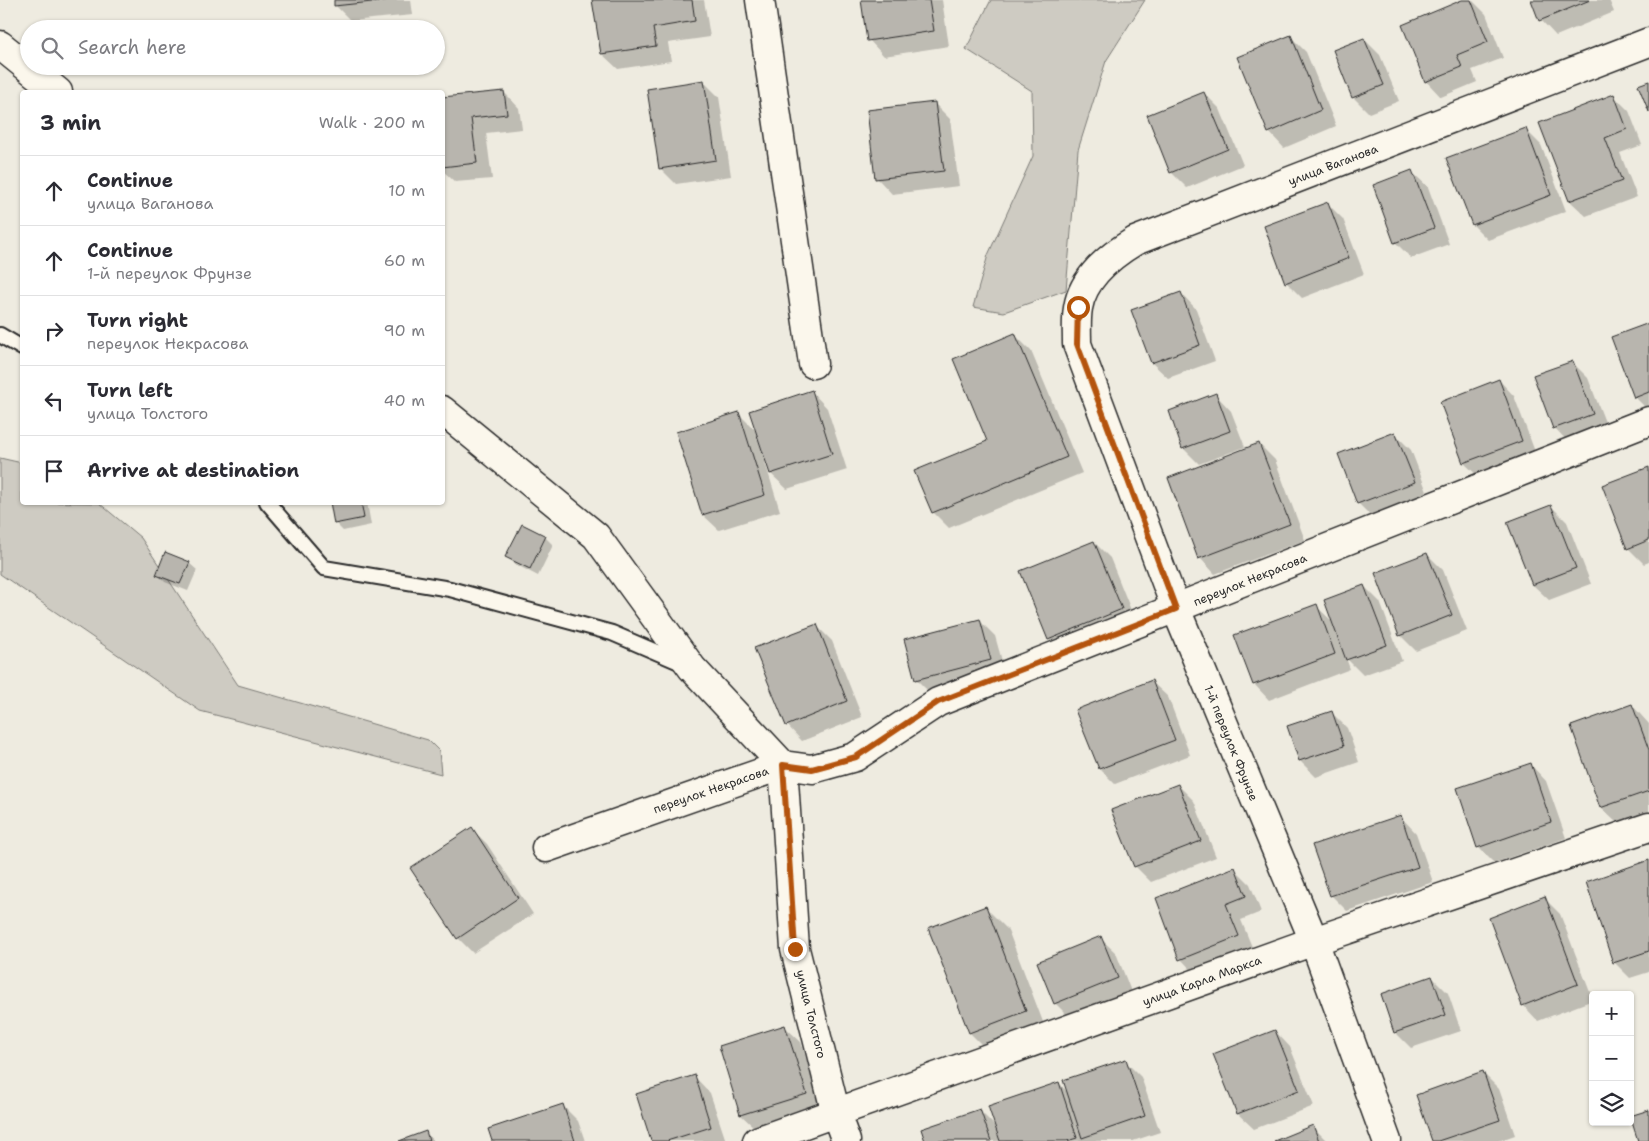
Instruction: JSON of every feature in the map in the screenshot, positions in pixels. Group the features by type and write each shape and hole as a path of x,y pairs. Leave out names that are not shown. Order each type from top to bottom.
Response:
{"street":[{"path":"760,0 814,364"},
{"name":"улица Ваганова","path":"1077,344 1078,307 1088,282 1111,256 1135,241 1649,42"},
{"path":"0,44 20,61"},
{"path":"37,75 56,90"},
{"name":"1-й переулок Фрунзе","path":"1077,344 1176,609 1314,941 1387,1141"},
{"path":"445,412 596,536 692,668 783,765"},
{"name":"переулок Некрасова","path":"546,848 783,765 812,769 856,757 938,702 1649,421"},
{"name":"улица Толстого","path":"783,765 795,949 836,1114 846,1141"},
{"name":"улица Карла Маркса","path":"757,1141 1314,941 1649,827"}],"lane":[{"path":"0,335 20,347"},
{"path":"270,505 324,568 450,589 612,634 692,668"}],"shaded area":[{"path":"991,0 1145,0 1106,61 1078,150 1066,290 1004,312 973,307 988,255 1033,156 1032,91 966,49"},
{"path":"0,458 20,463 20,505 101,505 141,538 238,685 428,740 439,751 441,774 200,711 0,574"}],"building":[{"path":"334,0 391,0 334,6"},
{"path":"592,0 692,0 695,21 653,28 656,46 601,54"},
{"path":"861,0 929,0 934,31 867,41"},
{"path":"1462,0 1471,0 1488,42 1457,55 1462,67 1425,82 1402,25"},
{"path":"1531,0 1590,0 1539,21"},
{"path":"1291,35 1321,110 1268,133 1237,57"},
{"path":"1364,38 1384,85 1352,98 1333,50"},
{"path":"704,80 716,160 659,169 647,89"},
{"path":"1649,81 1649,112 1638,85"},
{"path":"504,91 507,114 471,118 477,163 445,167 445,97"},
{"path":"1204,92 1228,149 1170,173 1147,115"},
{"path":"1614,94 1627,129 1605,138 1622,181 1569,201 1539,123"},
{"path":"935,102 944,171 875,179 867,110"},
{"path":"1526,128 1551,195 1472,225 1446,158"},
{"path":"1412,170 1434,228 1394,243 1373,185"},
{"path":"1328,202 1349,258 1285,283 1264,226"},
{"path":"1181,292 1200,345 1151,363 1131,310"},
{"path":"1649,323 1649,392 1634,398 1611,337"},
{"path":"1015,333 1067,457 932,513 914,471 987,441 953,359"},
{"path":"1573,361 1593,414 1553,429 1533,375"},
{"path":"1499,379 1522,441 1463,463 1440,402"},
{"path":"812,390 832,454 770,474 749,411"},
{"path":"1216,393 1230,431 1182,449 1169,411"},
{"path":"739,412 765,495 702,515 676,432"},
{"path":"1395,432 1415,482 1357,504 1338,454"},
{"path":"1259,443 1290,524 1198,559 1168,478"},
{"path":"1649,467 1649,540 1627,549 1602,485"},
{"path":"331,505 362,505 364,518 334,524"},
{"path":"1551,505 1576,568 1532,585 1507,522"},
{"path":"522,524 546,536 530,569 505,557"},
{"path":"1094,541 1122,609 1048,640 1020,571"},
{"path":"165,552 190,562 180,584 156,575"},
{"path":"1427,553 1452,615 1399,636 1375,573"},
{"path":"1364,585 1387,645 1346,660 1324,600"},
{"path":"1317,604 1335,654 1253,685 1234,635"},
{"path":"980,619 991,660 915,680 904,639"},
{"path":"817,624 847,701 786,726 754,648"},
{"path":"1152,680 1175,740 1099,769 1075,710"},
{"path":"1632,704 1649,750 1649,791 1600,808 1571,726"},
{"path":"1332,711 1344,746 1299,761 1287,726"},
{"path":"1531,763 1551,822 1477,848 1457,788"},
{"path":"1178,784 1201,841 1134,867 1111,810"},
{"path":"1401,815 1418,867 1330,896 1312,845"},
{"path":"472,827 518,898 457,939 410,868"},
{"path":"1649,860 1649,951 1613,963 1586,882"},
{"path":"1235,867 1246,896 1226,904 1239,936 1179,960 1156,898"},
{"path":"1545,896 1578,984 1522,1006 1489,918"},
{"path":"986,906 1026,1011 969,1033 928,928"},
{"path":"1101,936 1118,978 1054,1004 1037,962"},
{"path":"1432,976 1446,1015 1394,1033 1381,994"},
{"path":"785,1025 807,1094 740,1115 719,1046"},
{"path":"1275,1030 1299,1090 1237,1114 1213,1054"},
{"path":"1126,1059 1145,1116 1082,1138 1063,1080"},
{"path":"1483,1071 1500,1120 1438,1141 1432,1141 1416,1095"},
{"path":"695,1075 711,1127 667,1141 651,1141 636,1094"},
{"path":"1059,1082 1077,1138 1067,1141 1000,1141 988,1106"},
{"path":"563,1104 575,1141 492,1141 488,1129"},
{"path":"980,1109 991,1141 925,1141 921,1129"},
{"path":"1649,1110 1649,1141 1638,1141 1633,1126 1634,1115"},
{"path":"1313,1125 1319,1141 1274,1141"},
{"path":"426,1131 429,1141 399,1141"}],"route":[{"path":"795,949 783,765 812,769 856,757 938,702 1176,609 1077,344 1078,307"}]}
